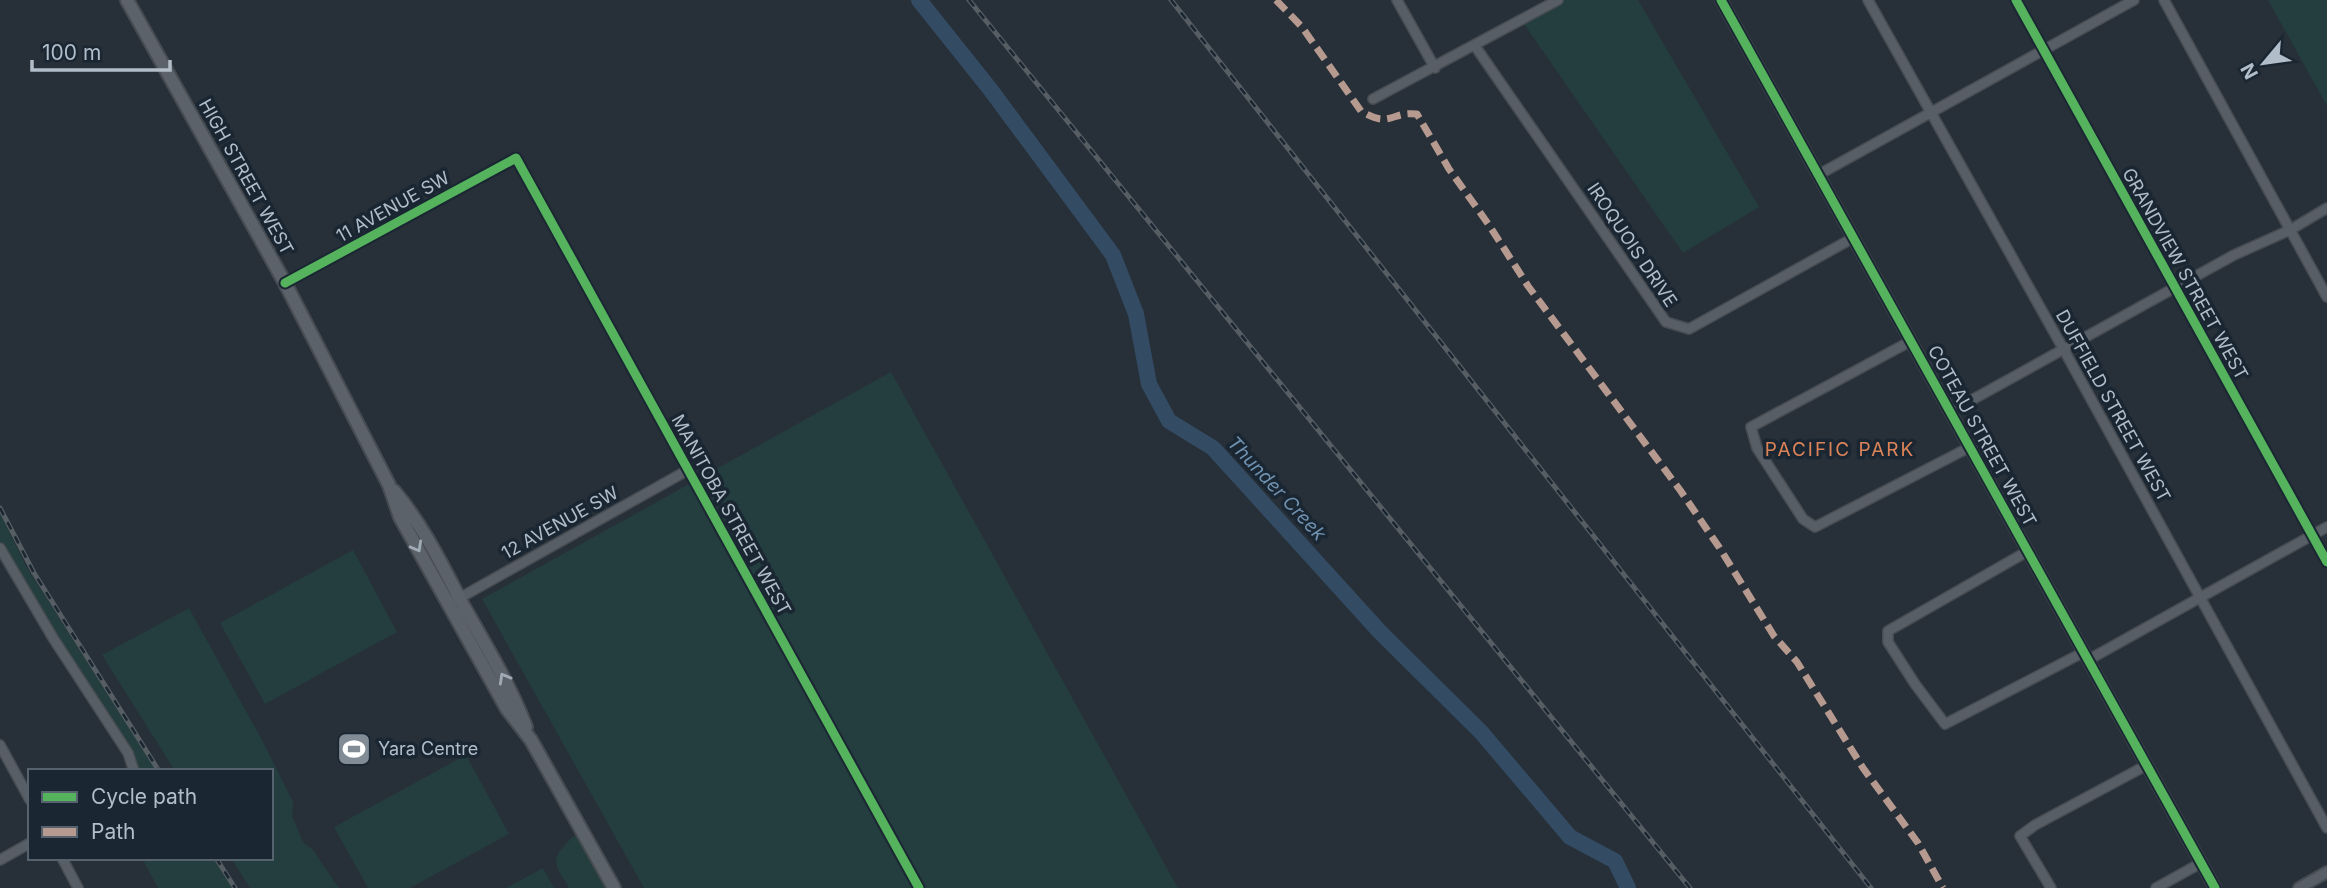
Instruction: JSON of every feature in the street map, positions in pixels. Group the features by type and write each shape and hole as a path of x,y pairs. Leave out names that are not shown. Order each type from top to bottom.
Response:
{"main road":[{"name":"HIGH STREET WEST","path":"127,0 285,283 389,485 410,510 454,601 517,703 531,740 614,888"}],"street":[{"path":"1397,0 1435,68"},
{"path":"1373,100 1475,46 1546,3 1558,0"},
{"name":"COTEAU STREET WEST","path":"1721,0 2215,888"},
{"name":"DUFFIELD STREET WEST","path":"1868,0 2327,828"},
{"name":"GRANDVIEW STREET WEST","path":"2016,0 2327,562"},
{"path":"1818,175 2134,0"},
{"path":"2164,0 2327,297"},
{"name":"IROQUOIS DRIVE","path":"1475,46 1666,322 1689,329 1853,237"},
{"name":"11 AVENUE SW","path":"285,283 516,158"},
{"name":"MANITOBA STREET WEST","path":"516,158 919,888"},
{"path":"1950,412 2234,255 2290,230 2327,208"},
{"path":"1910,341 1751,427 1757,448 1803,519 1815,527 1970,447"},
{"name":"12 AVENUE SW","path":"454,601 688,470"},
{"path":"2028,551 1888,631 1888,642 1945,724 2201,597 2327,527"},
{"path":"0,548 52,638 128,752 133,769"},
{"path":"0,746 28,796"},
{"path":"2051,888 2020,836 2035,825 2147,765"},
{"path":"0,860 28,844"},
{"path":"63,860 78,888"},
{"path":"2156,888 2202,863"},
{"path":"2299,888 2327,872"}],"green space":[{"path":"1563,0 1638,0 1759,207 1683,253 1524,24"},
{"path":"2268,0 2327,0 2327,106"},
{"path":"891,372 1178,888 644,888 482,599"},
{"path":"0,513 26,566 156,769 133,769 0,548"},
{"path":"353,550 397,632 265,704 220,623"},
{"path":"189,608 293,802 292,816 303,842 313,850 339,888 250,888 232,860 273,860 273,769 174,769 102,655"},
{"path":"466,755 509,834 410,888 368,888 334,827"},
{"path":"578,834 612,888 569,888 556,862 559,852"},
{"path":"143,860 215,860 233,888 158,888"},
{"path":"543,868 554,888 506,888"}],"waterway":[{"name":"Thunder Creek","path":"919,0 990,89 1113,255 1136,314 1149,384 1169,421 1213,448 1380,632 1481,732 1570,837 1615,861 1628,888"}],"railway":[{"path":"969,0 1690,888"},
{"path":"1171,0 1871,888"},
{"path":"0,508 34,573 158,769"},
{"path":"217,860 235,888"}],"marked path":[{"path":"1276,0 1302,27 1361,111 1378,119 1417,114 1449,169 1528,286 1680,490 1719,547 1774,636 1797,662 1863,768 1918,843 1943,888"}],"cycle path":[{"path":"1721,0 2215,888"},
{"path":"2016,0 2327,562"},
{"path":"285,283 516,158 919,888"}],"place":[{"name":"Yara Centre","path":"354,749"}],"district":[{"name":"PACIFIC PARK","path":"1840,449"}]}
